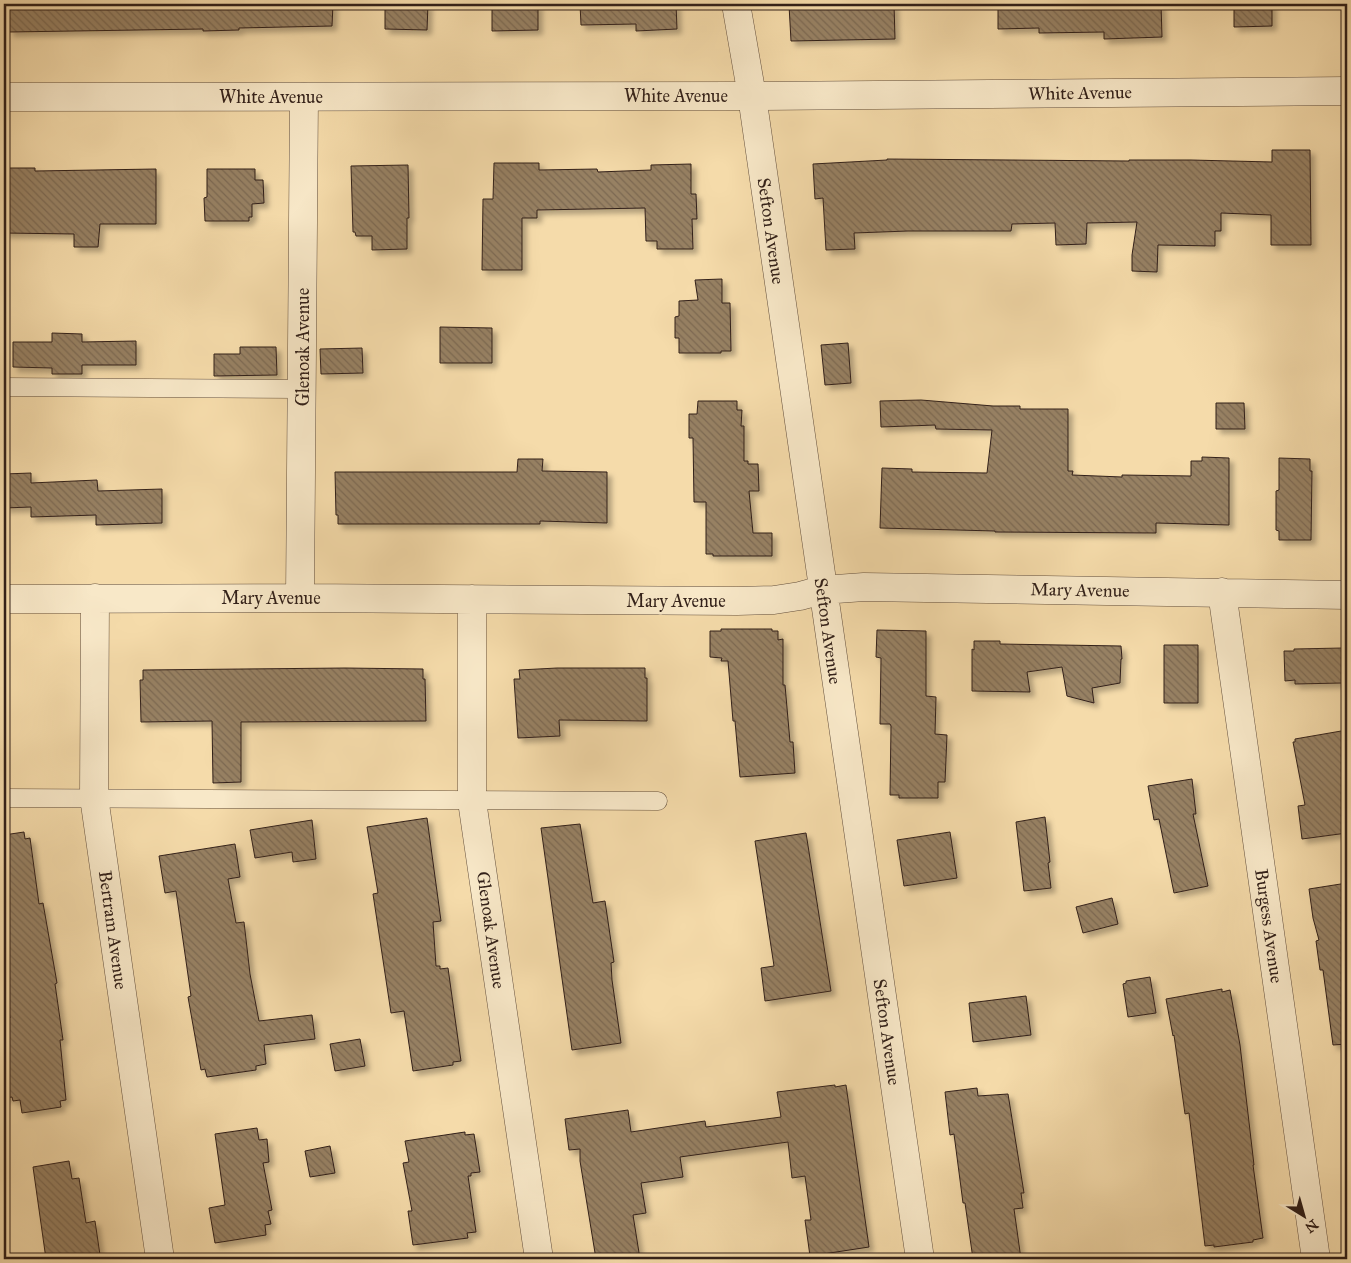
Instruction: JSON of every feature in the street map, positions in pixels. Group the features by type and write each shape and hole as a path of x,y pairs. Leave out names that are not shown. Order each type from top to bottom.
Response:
{"street":[{"name":"Sefton Avenue","path":"736,4 752,96 920,1259"},
{"name":"White Avenue","path":"4,97 752,96 1347,91"},
{"name":"Glenoak Avenue","path":"300,598 304,97"},
{"name":"Mary Avenue","path":"4,599 300,598 737,601 774,600 822,590 864,587 1347,595"},
{"name":"Burgess Avenue","path":"1222,592 1316,1259"},
{"name":"Bertram Avenue","path":"94,598 94,797 160,1259"},
{"name":"Glenoak Avenue","path":"472,600 472,801 539,1259"}],"lane":[{"path":"4,387 302,389"},
{"path":"4,798 658,801"}],"building":[{"path":"9,4 333,4 332,26 239,28 239,30 203,31 203,29 9,32"},
{"path":"385,4 428,4 427,30 385,29"},
{"path":"492,4 538,4 538,30 492,31"},
{"path":"580,4 676,4 677,29 636,31 636,24 581,25"},
{"path":"894,4 895,39 791,41 789,5"},
{"path":"998,4 1161,4 1162,37 1104,39 1104,32 1039,33 1039,28 998,29"},
{"path":"1234,4 1272,4 1272,26 1234,27"},
{"path":"1272,150 1310,150 1311,245 1271,245 1271,215 1221,213 1221,231 1215,231 1215,246 1158,245 1157,272 1132,271 1132,255 1137,222 1087,223 1086,244 1056,245 1055,223 1012,224 1011,231 854,233 855,249 826,250 823,198 815,199 813,164 887,159 1272,162"},
{"path":"494,163 539,163 539,170 597,169 598,172 651,170 651,165 691,164 691,194 696,194 697,219 692,219 693,249 657,249 657,241 646,241 645,208 537,210 537,218 522,218 522,270 482,270 483,199 493,199"},
{"path":"408,165 409,218 407,218 407,249 372,250 372,236 356,236 355,232 353,232 351,166"},
{"path":"4,168 35,168 35,171 156,169 156,224 100,224 98,247 74,247 74,234 4,233"},
{"path":"207,169 255,169 255,180 263,180 264,203 252,204 252,217 249,217 249,221 205,221 204,198 207,197"},
{"path":"722,279 722,303 730,303 731,351 721,351 721,353 679,353 679,338 675,338 675,317 679,316 679,301 698,300 695,280"},
{"path":"440,327 492,328 492,363 440,363"},
{"path":"52,333 82,334 82,342 136,341 136,365 82,365 82,374 52,374 52,368 13,367 13,342 52,342"},
{"path":"848,343 851,383 825,385 821,345"},
{"path":"240,347 276,347 277,375 214,376 214,354 240,354"},
{"path":"362,348 363,373 321,374 320,349"},
{"path":"921,400 993,406 1020,406 1020,409 1068,409 1068,471 1073,471 1072,475 1122,477 1122,475 1191,476 1191,461 1202,461 1202,457 1229,458 1229,525 1156,523 1156,533 995,532 880,528 882,468 912,469 912,472 987,473 992,430 936,429 935,425 881,427 880,401"},
{"path":"698,401 737,401 737,410 742,410 741,426 744,426 744,461 748,461 748,464 758,464 759,491 749,491 753,533 772,533 772,556 713,556 713,554 706,554 706,502 694,502 693,438 689,438 689,414 697,414"},
{"path":"1216,403 1244,403 1245,429 1216,429"},
{"path":"1279,458 1310,459 1310,471 1312,471 1311,540 1279,540 1279,531 1276,530 1276,491 1279,490"},
{"path":"518,459 543,459 542,471 607,472 607,523 540,521 540,524 338,524 335,472 517,472"},
{"path":"31,473 31,483 97,480 98,491 162,489 162,523 96,525 96,515 31,517 31,507 4,508 4,474"},
{"path":"721,629 772,629 772,631 778,631 778,640 783,639 783,685 785,685 790,742 793,742 795,773 740,777 728,661 721,661 722,658 710,657 710,631 721,631"},
{"path":"877,630 926,631 926,696 936,697 935,734 947,735 945,782 938,782 938,798 899,798 899,795 890,795 891,726 890,724 880,724 881,658 876,657"},
{"path":"974,641 1000,641 1000,644 1121,646 1120,683 1092,688 1094,703 1067,696 1062,667 1027,672 1030,692 972,691 972,649 974,650"},
{"path":"1164,645 1198,645 1198,703 1164,703"},
{"path":"1342,648 1342,683 1295,684 1295,680 1285,681 1284,651"},
{"path":"645,668 645,678 647,678 647,721 559,720 560,736 518,738 514,679 520,679 519,670"},
{"path":"423,669 426,721 241,722 241,782 213,783 212,721 141,722 140,680 143,680 143,670"},
{"path":"1347,730 1347,833 1302,839 1298,806 1305,805 1293,742 1295,742 1295,739"},
{"path":"1192,779 1196,814 1193,814 1208,886 1174,893 1159,819 1154,820 1148,786"},
{"path":"1045,817 1051,888 1024,891 1016,822"},
{"path":"427,818 441,921 433,922 436,966 440,966 440,969 448,968 461,1061 453,1062 453,1065 413,1071 404,1011 391,1013 373,894 378,893 367,827"},
{"path":"312,820 316,859 293,862 292,852 255,858 250,830"},
{"path":"580,824 593,903 605,901 614,962 611,963 612,980 621,1043 572,1050 541,828"},
{"path":"24,832 25,839 30,838 39,904 43,903 57,983 55,984 63,1040 60,1040 66,1100 60,1101 61,1107 22,1113 20,1100 13,1101 12,1097 4,1098 4,1019 10,1018 4,982 4,835"},
{"path":"950,832 957,878 904,886 897,840"},
{"path":"806,833 831,991 765,1001 761,968 774,966 755,841"},
{"path":"235,844 240,877 228,879 236,923 244,922 250,974 259,1021 312,1015 315,1039 264,1045 266,1064 256,1066 256,1070 207,1077 205,1069 201,1070 188,997 191,996 176,891 165,893 159,856"},
{"path":"1347,883 1347,1044 1333,1045 1323,970 1320,970 1316,941 1319,940 1313,918 1309,889"},
{"path":"1112,898 1118,924 1083,933 1076,907"},
{"path":"1150,977 1156,1013 1128,1017 1123,984 1126,981"},
{"path":"1222,989 1222,992 1230,990 1240,1045 1263,1238 1253,1240 1253,1242 1214,1247 1214,1245 1205,1246 1189,1113 1185,1114 1174,1035 1166,999"},
{"path":"1026,996 1031,1035 973,1042 969,1003"},
{"path":"360,1039 365,1066 335,1071 330,1044"},
{"path":"835,1085 835,1087 846,1085 869,1247 810,1256 805,1220 811,1220 805,1176 792,1178 788,1142 680,1157 683,1177 641,1183 646,1213 633,1215 640,1259 596,1259 580,1161 580,1149 569,1150 565,1119 628,1110 631,1132 705,1121 706,1127 781,1117 777,1092"},
{"path":"977,1088 978,1096 1008,1094 1024,1193 1021,1193 1023,1208 1014,1209 1021,1259 973,1259 954,1134 950,1135 945,1092"},
{"path":"257,1128 259,1140 267,1139 269,1162 263,1163 272,1210 268,1211 271,1224 265,1225 266,1235 215,1243 209,1208 225,1205 215,1134"},
{"path":"465,1132 465,1135 474,1134 480,1172 471,1173 471,1176 468,1176 476,1232 467,1233 468,1238 413,1245 408,1211 412,1211 403,1163 409,1162 405,1141"},
{"path":"330,1146 335,1173 310,1177 305,1151"},
{"path":"69,1161 72,1179 79,1178 86,1223 95,1221 100,1255 72,1259 46,1259 33,1167"}]}
